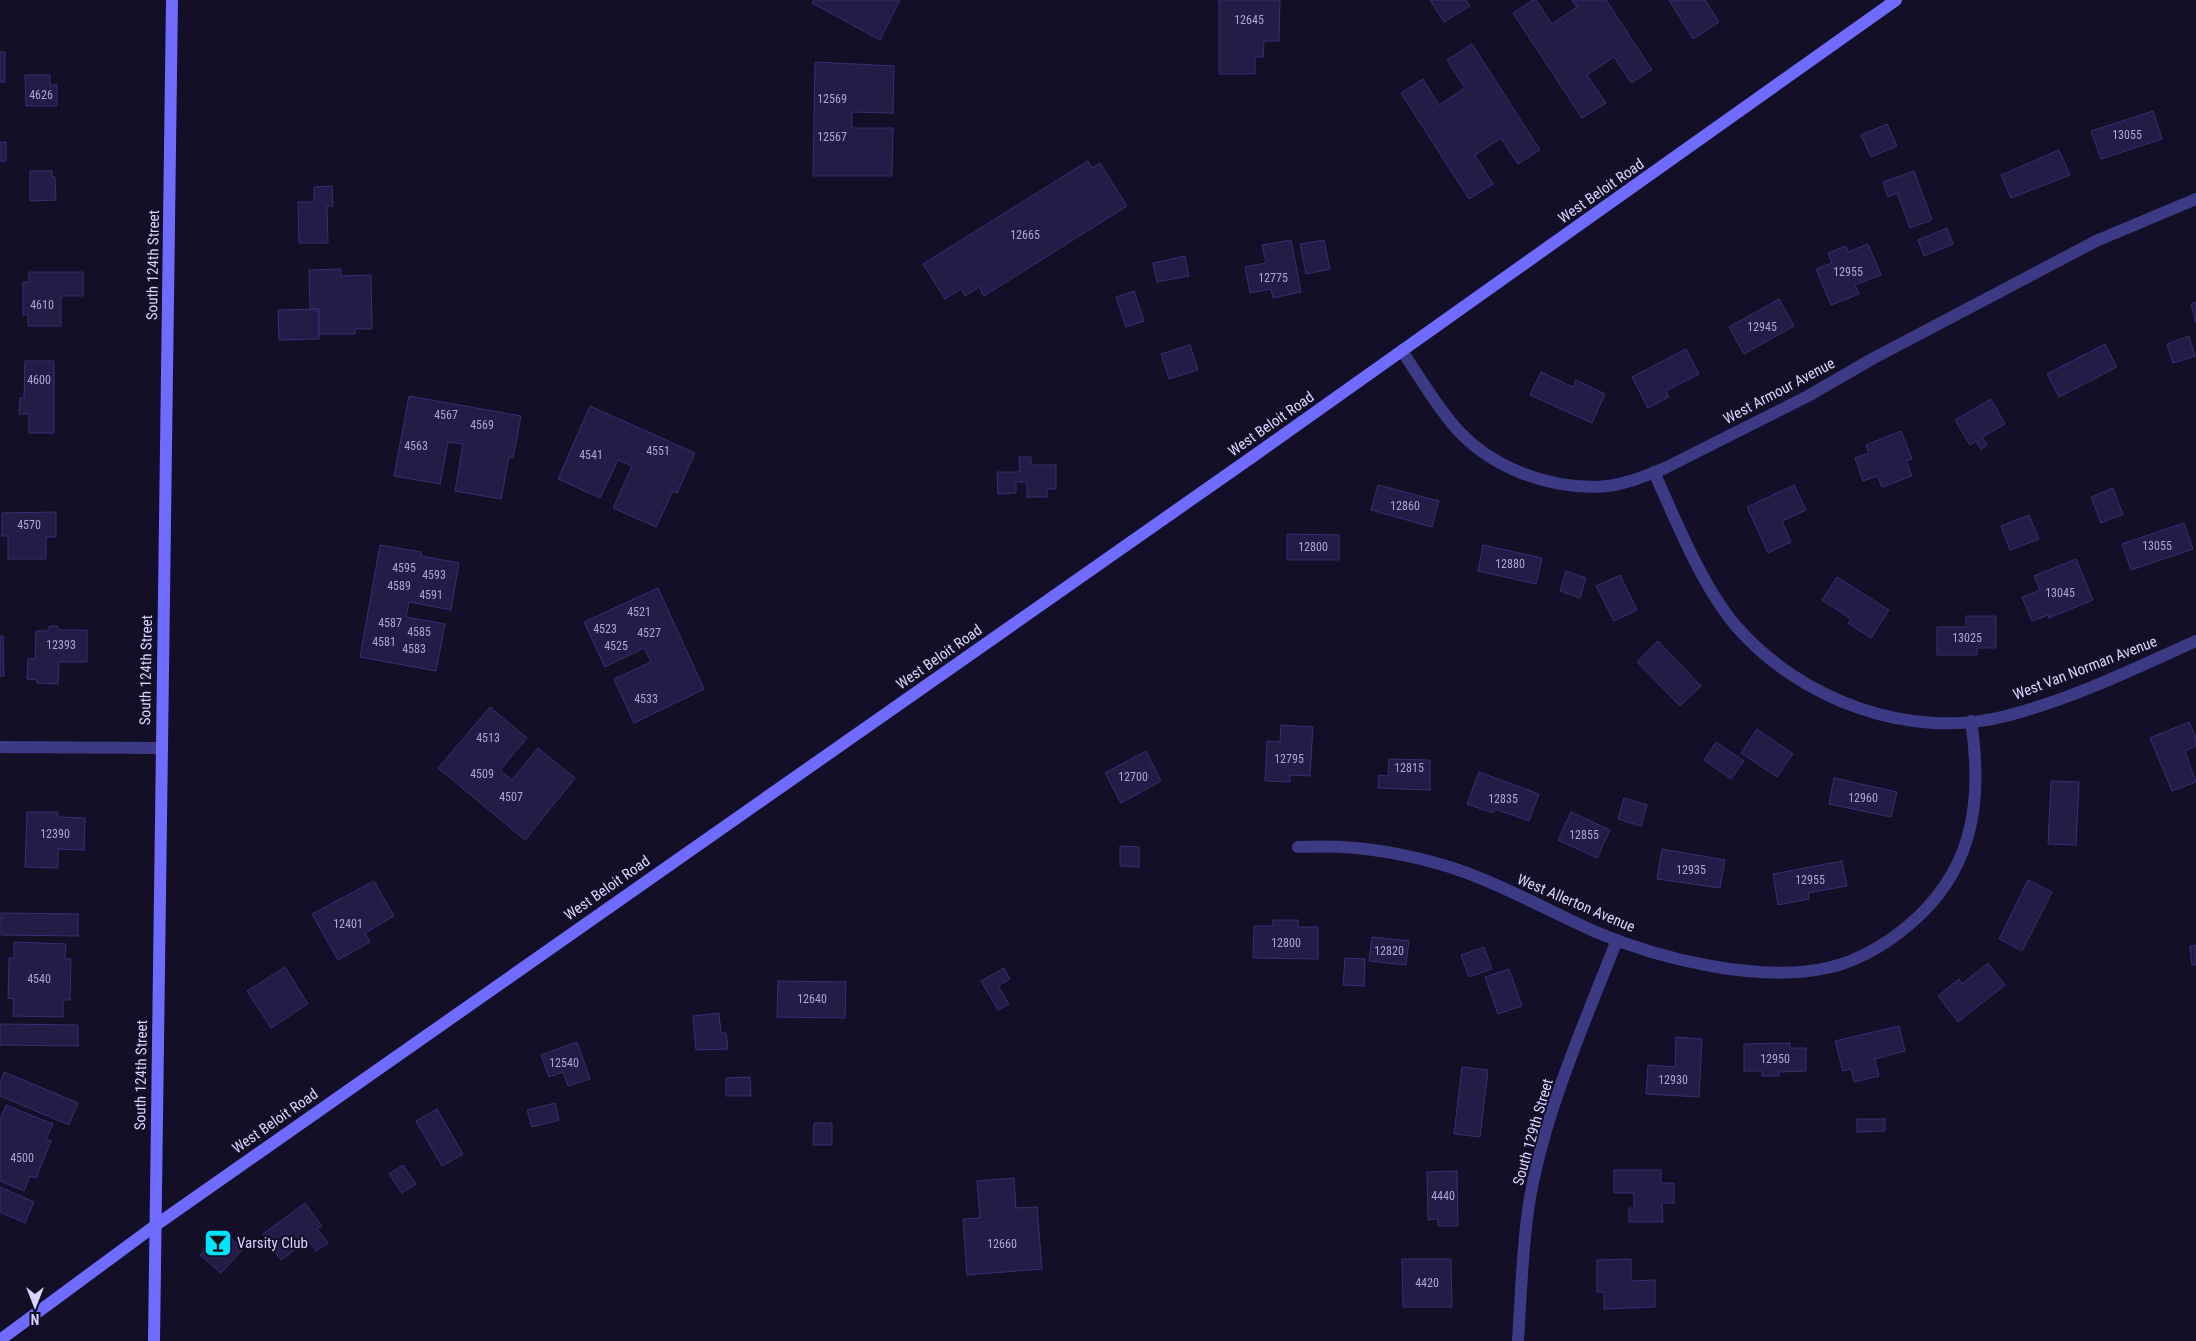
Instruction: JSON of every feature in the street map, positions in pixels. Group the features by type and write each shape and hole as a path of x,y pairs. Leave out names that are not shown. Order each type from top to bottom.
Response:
{"main road":[{"name":"South 124th Street","path":"154,1341 172,0"},
{"name":"West Beloit Road","path":"0,1340 156,1225 1402,351 1896,0"}],"street":[{"name":"West Armour Avenue","path":"1402,351 1454,426 1478,448 1513,470 1559,484 1595,487 1640,478 1654,472 1808,396 1881,355 2096,242 2196,199"},
{"name":"West Van Norman Avenue","path":"1654,472 1720,604 1746,636 1779,664 1838,700 1876,714 1925,723 1971,721 2005,716 2048,704 2125,673 2196,641"},
{"name":"West Allerton Avenue","path":"1298,847 1366,849 1409,856 1454,869 1617,940 1700,964 1790,972 1840,965 1893,938 1930,905 1947,884 1966,846 1976,789 1975,749 1971,721"},
{"path":"0,747 162,748"},
{"name":"South 129th Street","path":"1518,1341 1529,1205 1545,1136 1580,1035 1617,940"}],"building":[{"path":"814,0 900,0 880,40 812,3"},
{"path":"1219,0 1280,0 1279,41 1264,41 1263,57 1255,57 1255,74 1219,74"},
{"path":"1430,0 1466,0 1470,6 1444,22"},
{"path":"1536,0 1552,24 1577,7 1572,0 1606,0 1652,70 1631,83 1614,57 1587,75 1606,103 1582,118 1513,13"},
{"path":"1669,0 1705,0 1719,22 1693,39"},
{"path":"1472,44 1540,150 1518,164 1501,138 1475,155 1493,184 1469,199 1401,93 1423,79 1439,105 1465,88 1447,60"},
{"path":"0,52 5,52 5,82 0,82"},
{"path":"815,62 894,66 893,113 852,112 852,128 893,128 892,176 813,176"},
{"path":"25,75 50,75 50,85 57,85 57,106 26,106"},
{"path":"2153,111 2162,139 2101,159 2091,131"},
{"path":"1887,124 1897,146 1871,157 1861,135"},
{"path":"0,142 6,142 6,161 0,161"},
{"path":"2059,150 2070,175 2011,198 2001,175"},
{"path":"1088,161 1092,168 1100,163 1127,206 984,296 979,287 965,296 961,289 945,299 923,264"},
{"path":"30,171 52,171 52,177 55,177 56,200 30,201"},
{"path":"1914,171 1932,220 1910,228 1897,193 1888,197 1883,182"},
{"path":"332,186 333,206 327,206 328,243 299,243 298,202 314,202 314,187"},
{"path":"1947,228 1953,244 1924,256 1918,240"},
{"path":"1291,240 1301,292 1273,298 1271,289 1250,293 1245,267 1266,263 1262,245"},
{"path":"1324,240 1330,269 1306,274 1300,244"},
{"path":"1868,244 1881,275 1855,285 1859,294 1831,305 1816,269 1832,263 1828,253 1846,246 1848,252"},
{"path":"1185,256 1189,276 1157,282 1153,263"},
{"path":"341,269 341,276 371,275 372,329 355,329 355,334 319,334 319,309 310,309 309,270"},
{"path":"29,272 83,272 83,296 61,296 61,326 28,326 28,315 23,315 23,282 29,282"},
{"path":"1134,291 1144,321 1126,327 1116,297"},
{"path":"1779,299 1794,326 1744,354 1729,327"},
{"path":"2196,302 2196,323 2191,304"},
{"path":"318,309 319,339 279,340 278,310"},
{"path":"2189,336 2195,356 2173,363 2167,344"},
{"path":"2105,344 2117,367 2059,397 2047,374"},
{"path":"1190,345 1198,370 1169,379 1161,354"},
{"path":"1686,349 1699,374 1666,391 1669,397 1648,408 1632,377"},
{"path":"25,361 54,361 54,433 29,433 29,414 19,414 20,398 24,398"},
{"path":"1541,372 1573,387 1576,380 1605,394 1592,423 1530,395"},
{"path":"409,396 521,416 513,458 509,457 501,499 455,491 463,444 448,442 440,484 394,476"},
{"path":"1991,399 2005,424 1982,437 1987,445 1981,449 1976,441 1970,445 1955,420"},
{"path":"590,406 695,453 677,493 673,491 656,527 613,508 632,466 618,460 600,498 558,479"},
{"path":"1901,431 1912,459 1906,461 1912,476 1882,487 1877,476 1863,481 1855,458 1869,453 1866,445"},
{"path":"1019,457 1031,457 1031,465 1056,465 1056,489 1047,489 1047,497 1027,497 1027,482 1016,482 1016,493 998,494 997,472 1020,472"},
{"path":"1378,485 1439,501 1432,527 1371,510"},
{"path":"1794,485 1806,510 1782,521 1791,542 1768,553 1747,507"},
{"path":"2113,488 2123,514 2101,523 2091,497"},
{"path":"56,512 56,537 46,537 46,559 8,559 8,536 2,536 2,513"},
{"path":"2029,515 2039,539 2010,550 2001,526"},
{"path":"2184,523 2193,549 2131,570 2122,544"},
{"path":"1287,534 1339,535 1339,560 1287,560"},
{"path":"380,545 421,552 421,556 459,563 451,610 409,602 406,617 445,624 436,671 360,657"},
{"path":"1483,545 1542,558 1536,584 1478,571"},
{"path":"2076,559 2093,600 2049,618 2048,615 2032,621 2022,597 2040,590 2034,576"},
{"path":"1566,571 1586,578 1580,598 1560,591"},
{"path":"1620,575 1637,610 1614,621 1596,586"},
{"path":"1837,577 1889,610 1871,638 1848,623 1851,619 1822,600"},
{"path":"658,588 704,689 634,723 614,679 651,662 644,648 605,667 584,622"},
{"path":"1966,616 1996,616 1996,648 1977,648 1977,655 1937,655 1937,627 1966,627"},
{"path":"50,626 57,626 60,630 87,630 87,662 59,662 58,684 37,683 37,680 27,679 28,659 35,659 36,631 47,631"},
{"path":"0,636 3,636 4,676 0,676"},
{"path":"1658,641 1701,686 1680,706 1637,662"},
{"path":"490,707 527,738 500,770 512,780 538,748 575,778 525,840 438,768"},
{"path":"2189,722 2196,738 2196,746 2185,751 2196,782 2172,791 2150,738"},
{"path":"1281,725 1313,727 1310,776 1290,775 1290,782 1265,781 1267,741 1280,742"},
{"path":"1757,729 1793,754 1777,777 1741,753"},
{"path":"1716,742 1744,761 1731,779 1704,760"},
{"path":"1146,751 1161,781 1121,803 1105,773"},
{"path":"1389,759 1430,760 1430,790 1378,788 1379,775 1388,776"},
{"path":"1479,772 1539,794 1529,821 1495,809 1493,813 1467,804"},
{"path":"1834,778 1897,792 1891,817 1829,804"},
{"path":"2051,781 2079,782 2076,845 2048,844"},
{"path":"1624,798 1647,805 1641,826 1618,819"},
{"path":"27,812 58,812 58,817 85,818 84,850 58,849 58,868 25,867"},
{"path":"1571,812 1610,830 1597,858 1558,840"},
{"path":"1120,846 1139,847 1139,867 1120,866"},
{"path":"1662,849 1725,860 1720,888 1657,879"},
{"path":"1842,861 1847,886 1808,893 1809,899 1778,905 1773,874"},
{"path":"2028,880 2052,892 2022,951 1999,939"},
{"path":"374,881 394,916 365,933 370,942 338,960 312,914"},
{"path":"1,913 78,914 78,936 1,935"},
{"path":"1273,920 1298,920 1298,927 1318,927 1318,959 1253,958 1254,926 1273,926"},
{"path":"1372,937 1409,941 1406,965 1369,961"},
{"path":"14,942 66,944 65,959 71,959 70,1000 63,1000 63,1017 13,1016 14,999 8,998 9,958 14,958"},
{"path":"2196,945 2196,965 2192,965 2190,946"},
{"path":"1484,947 1492,969 1469,977 1461,955"},
{"path":"1345,958 1365,959 1364,986 1343,985"},
{"path":"1988,963 2005,985 1958,1022 1938,996 1959,979 1962,984"},
{"path":"285,967 308,1004 271,1028 247,991"},
{"path":"1004,968 1010,979 998,986 1009,1004 998,1010 981,981"},
{"path":"1509,969 1522,1006 1498,1014 1485,977"},
{"path":"778,981 846,982 845,1018 777,1017"},
{"path":"719,1013 721,1033 726,1033 728,1049 696,1050 693,1016"},
{"path":"0,1024 78,1025 78,1046 0,1045"},
{"path":"1899,1026 1905,1051 1875,1059 1879,1076 1854,1082 1851,1069 1843,1071 1835,1041"},
{"path":"1676,1037 1702,1039 1699,1097 1646,1094 1648,1065 1675,1067"},
{"path":"577,1042 590,1079 568,1086 563,1072 549,1077 541,1055"},
{"path":"1790,1043 1790,1048 1806,1048 1806,1071 1779,1072 1779,1076 1762,1076 1762,1071 1744,1071 1744,1044"},
{"path":"1462,1067 1488,1070 1480,1137 1454,1134"},
{"path":"4,1072 78,1103 69,1125 0,1096 0,1083"},
{"path":"750,1077 751,1096 726,1096 726,1078"},
{"path":"555,1103 559,1120 532,1127 527,1110"},
{"path":"6,1105 53,1124 46,1139 51,1141 36,1178 30,1176 24,1191 0,1181 0,1120"},
{"path":"437,1109 463,1154 442,1166 416,1121"},
{"path":"1857,1119 1885,1119 1885,1131 1857,1132"},
{"path":"814,1123 832,1123 832,1145 813,1145"},
{"path":"403,1165 416,1184 402,1193 389,1174"},
{"path":"1614,1170 1661,1170 1661,1183 1674,1183 1674,1203 1662,1203 1663,1222 1629,1222 1629,1208 1634,1208 1634,1193 1614,1193"},
{"path":"1457,1171 1458,1226 1438,1226 1438,1219 1428,1220 1427,1172"},
{"path":"1014,1178 1016,1208 1037,1207 1042,1269 967,1275 963,1219 980,1218 977,1181"},
{"path":"0,1187 34,1202 25,1223 0,1212"},
{"path":"305,1203 322,1226 317,1229 328,1243 316,1251 308,1240 281,1260 263,1234"},
{"path":"222,1230 243,1249 221,1273 200,1255"},
{"path":"1402,1259 1451,1259 1452,1307 1403,1307"},
{"path":"1631,1259 1631,1281 1655,1280 1655,1307 1604,1309 1604,1292 1597,1292 1597,1260"}],"place":[{"name":"Varsity Club","path":"218,1243"}]}
